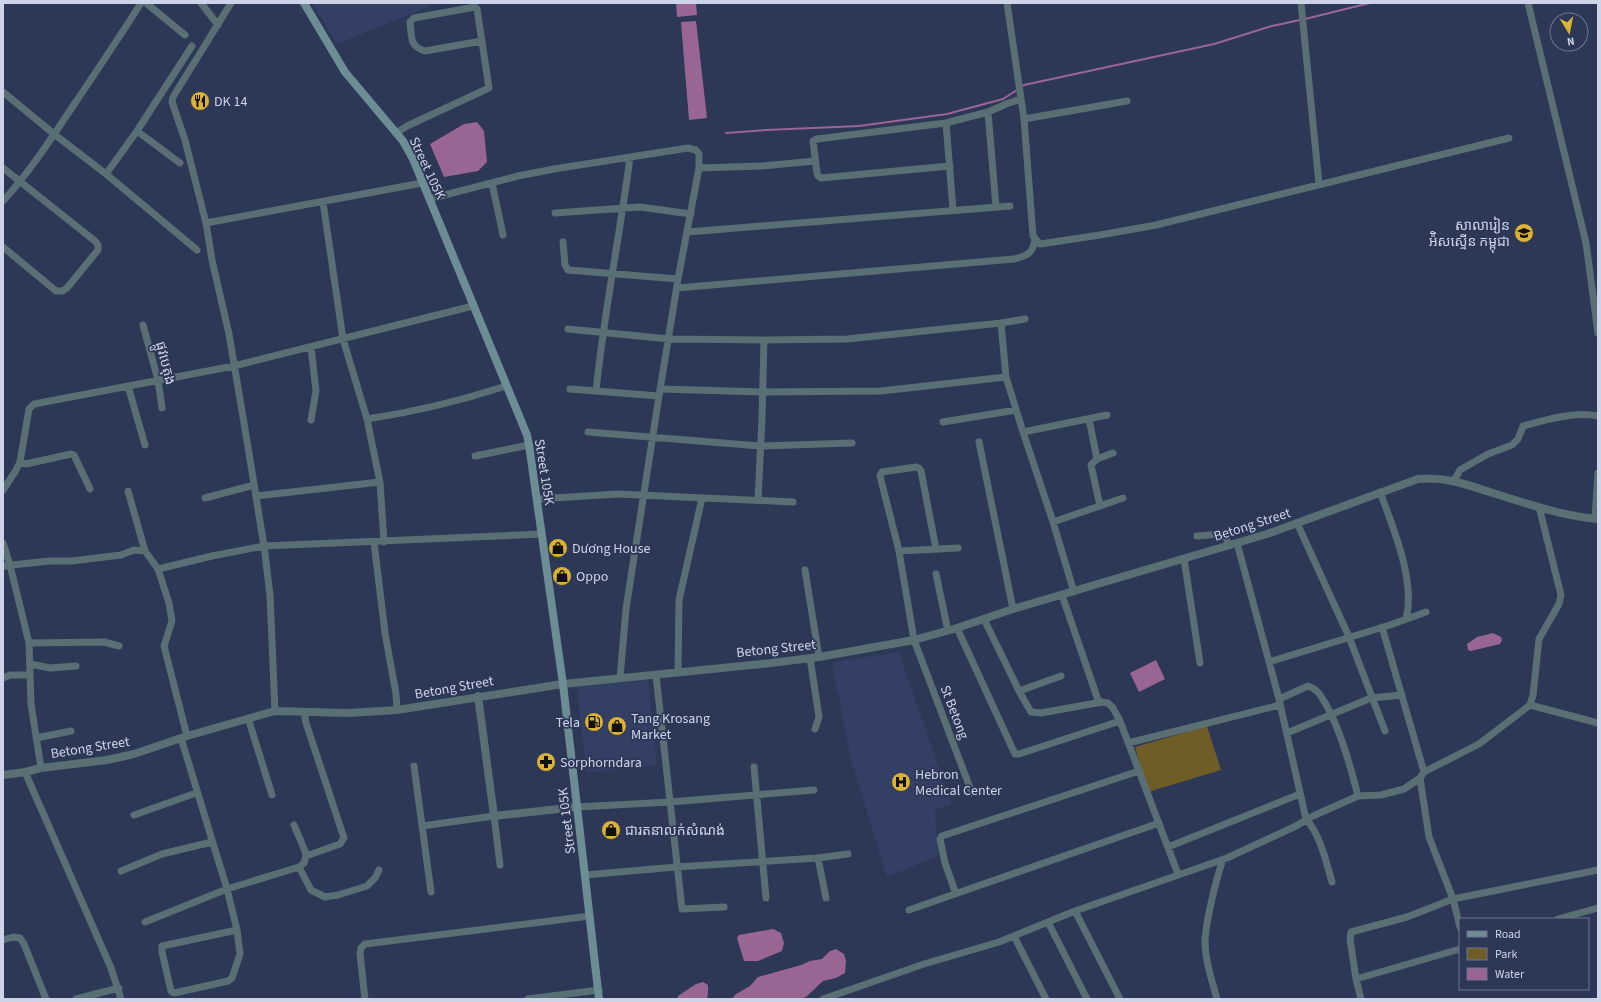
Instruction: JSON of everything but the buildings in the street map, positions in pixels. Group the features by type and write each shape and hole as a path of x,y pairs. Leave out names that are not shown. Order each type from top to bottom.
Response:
{"main road":[{"name":"Street 105K","path":"304,3 345,72 396,133 413,159 527,435 563,684 599,999"}],"street":[{"path":"3,201 20,182 54,134 141,3"},
{"path":"146,3 186,35"},
{"path":"201,3 218,25"},
{"path":"231,3 173,97 172,102 185,140 206,224 212,260 229,334 264,546 270,595 272,672 275,712"},
{"path":"677,288 1014,259 1030,254 1034,248 1035,240 1033,236 1028,191 1024,120 1007,3"},
{"path":"1528,3 1586,243 1598,333"},
{"path":"1301,4 1319,184"},
{"path":"396,133 407,126 489,88 482,41 477,9 475,7 414,18 410,22 413,43 417,48 425,51 482,41"},
{"path":"106,174 137,131 192,46"},
{"path":"3,92 106,174 197,250"},
{"path":"950,166 824,178 818,176 813,141 817,138 946,123 988,112 1021,98"},
{"path":"1024,120 1127,101"},
{"path":"988,112 996,207"},
{"path":"946,123 953,210"},
{"path":"137,131 180,163"},
{"path":"1035,240 1040,244 1149,226 1509,138"},
{"path":"429,199 554,169 688,148 696,150 699,154 700,168 678,279 626,608 620,678"},
{"path":"596,391 602,333 630,157"},
{"path":"700,168 762,166 815,161"},
{"path":"3,168 95,240 98,245 98,250 67,288 56,291 3,247"},
{"path":"206,224 422,183"},
{"path":"492,183 503,235"},
{"path":"323,202 343,339 367,420 380,482 384,542"},
{"path":"688,232 1010,206"},
{"path":"554,213 640,207 691,214"},
{"path":"563,242 564,265 568,270 678,279"},
{"path":"3,490 20,462 29,409 37,403 234,366 473,306"},
{"path":"568,329 669,339 847,339 1001,323 1025,319"},
{"path":"1001,323 1006,376 1074,592"},
{"name":"ផ្លូវបេតុង","path":"143,325 158,380 162,408"},
{"path":"758,500 764,340"},
{"path":"311,347 316,391 311,420"},
{"path":"570,388 596,391 660,393 881,391 1006,376"},
{"path":"128,386 145,446"},
{"path":"367,420 422,409 506,386"},
{"path":"943,422 1016,410"},
{"path":"1023,432 1107,415"},
{"path":"1454,481 1460,470 1488,454 1512,444 1518,439 1523,426 1566,416 1598,416"},
{"path":"1088,419 1097,458"},
{"path":"588,432 760,446 852,443"},
{"path":"979,442 1013,609"},
{"path":"475,456 529,445"},
{"path":"1100,506 1091,469 1093,462 1097,458 1113,453"},
{"path":"20,462 26,464 71,454 74,455 90,489"},
{"path":"914,640 899,551 881,473 916,467 919,468 921,471 936,549"},
{"path":"1596,519 1598,473"},
{"name":"Betong Street","path":"3,775 41,768 108,760 134,754 184,737 248,718 275,712 348,713 397,710 478,696 563,684 819,657 914,640 1233,544 1297,523 1418,479 1431,478 1454,481 1539,507 1574,516 1596,519"},
{"path":"256,496 380,482"},
{"path":"205,498 254,485"},
{"path":"128,491 145,551 158,568 169,603 172,622 164,646 196,793 227,890 237,930 240,954 232,978 228,981 174,993 170,991 162,946 237,930"},
{"path":"1380,492 1392,524 1404,568 1409,601 1406,619"},
{"path":"537,499 618,494 792,502"},
{"path":"678,672 679,600 702,498"},
{"path":"1053,522 1123,498"},
{"path":"824,999 924,964 1014,936 1075,911 1223,859 1358,796 1381,795 1404,789 1422,775 1479,744 1530,705 1533,694 1539,639 1559,604 1561,595 1539,507"},
{"path":"1297,523 1349,638 1385,731"},
{"path":"158,568 264,546 542,534"},
{"path":"1197,536 1222,534 1233,544 1280,702 1306,819 1313,829 1320,844 1332,882"},
{"path":"374,542 378,582 396,694 397,710"},
{"path":"3,543 7,566 29,644 32,704 41,768"},
{"path":"899,551 958,548"},
{"path":"7,566 49,561 72,561 121,555 134,550 145,551"},
{"path":"1184,559 1200,663"},
{"path":"805,570 819,657"},
{"path":"936,574 948,631"},
{"path":"1062,595 1098,703"},
{"path":"1269,662 1349,638 1426,612"},
{"path":"984,619 1018,691 1032,713 1041,713 1098,703 1108,703 1114,708 1178,874"},
{"path":"1382,627 1402,695 1422,775 1429,838 1453,899 1459,923"},
{"path":"957,628 1015,754 1120,721"},
{"name":"St Betong","path":"914,640 972,793"},
{"path":"29,644 104,642 119,646"},
{"path":"810,658 819,717 815,729"},
{"path":"30,664 50,668 76,666"},
{"path":"3,678 10,675 30,675"},
{"path":"656,675 676,867 682,910 724,907"},
{"path":"1018,691 1061,676"},
{"path":"1128,743 1280,702 1308,686 1314,688 1322,697 1331,714 1354,780 1358,796"},
{"path":"1287,733 1371,698 1402,695"},
{"path":"478,696 500,865"},
{"path":"1530,705 1598,723"},
{"path":"304,712 306,723 344,838 340,844 306,856"},
{"path":"248,718 272,795"},
{"name":"Betong Street","path":"36,738 71,731"},
{"path":"414,766 431,892"},
{"path":"754,767 766,898"},
{"path":"956,894 945,862 940,839 942,836 1139,771"},
{"path":"25,772 111,968 122,999"},
{"path":"422,826 577,807 670,802 814,790"},
{"path":"134,815 196,793"},
{"path":"1168,847 1300,794"},
{"path":"909,910 1159,823"},
{"path":"145,922 227,890 299,867 304,863 306,856 294,825"},
{"path":"121,870 162,854 212,842"},
{"path":"585,875 676,867 818,858 848,854"},
{"path":"818,858 826,898"},
{"path":"1218,999 1207,959 1205,941 1210,911 1223,859"},
{"path":"299,867 311,890 325,897 338,895 367,886 375,878 379,870"},
{"path":"1361,999 1356,979 1350,939 1351,932 1407,918 1453,899 1598,870"},
{"path":"1562,918 1598,908"},
{"path":"1075,911 1120,999"},
{"path":"365,999 360,954 361,948 365,944 590,916"},
{"path":"1048,922 1087,999"},
{"path":"1014,936 1046,999"},
{"path":"3,940 13,937 20,938 24,944 46,999"},
{"path":"1356,979 1459,949"},
{"path":"76,999 119,988"},
{"path":"528,999 599,990"}],"shaded area":[{"path":"312,3 439,3 337,44"},
{"name":"Hebron Medical Center","path":"899,652 951,804 935,810 938,856 887,877 851,760 832,662"},
{"name":"Tang Krosang Market","path":"648,680 657,765 586,773 577,687"}],"green space":[{"path":"1207,726 1221,770 1148,792 1135,747"}],"water":[{"path":"676,3 696,3 697,15 677,17"},
{"path":"696,21 707,118 689,120 681,22"},
{"path":"477,122 484,131 487,162 478,171 444,177 430,144 464,124"},
{"path":"1493,633 1501,637 1502,640 1500,644 1471,651 1468,650 1467,644 1477,637"},
{"path":"1156,660 1165,679 1139,692 1130,673"},
{"path":"773,929 781,933 784,943 782,951 758,961 744,961 737,938 739,935"},
{"path":"836,949 844,954 846,961 845,973 836,978 823,981 806,997 799,999 732,999 736,994 750,986 758,977 810,961 822,959 830,951"},
{"path":"703,982 708,985 707,999 677,999 678,996 696,984"}],"waterway":[{"path":"1305,19 1370,3"},
{"path":"1021,87 1024,85 1214,44 1272,26 1300,20"},
{"path":"726,133 859,126 947,114 1003,99 1017,90"}],"place":[{"name":"DK 14","path":"200,101"},
{"name":"សាលារៀន អ៉ិសស្ទើន កម្ពុជា","path":"1524,233"},
{"name":"Dương House","path":"558,548"},
{"name":"Oppo","path":"562,576"},
{"name":"Tela","path":"594,722"},
{"name":"Tang Krosang Market","path":"617,726"},
{"name":"Sorphorndara","path":"546,762"},
{"name":"Hebron Medical Center","path":"901,782"},
{"name":"ជារតនាលក់សំណង់","path":"611,830"}]}
